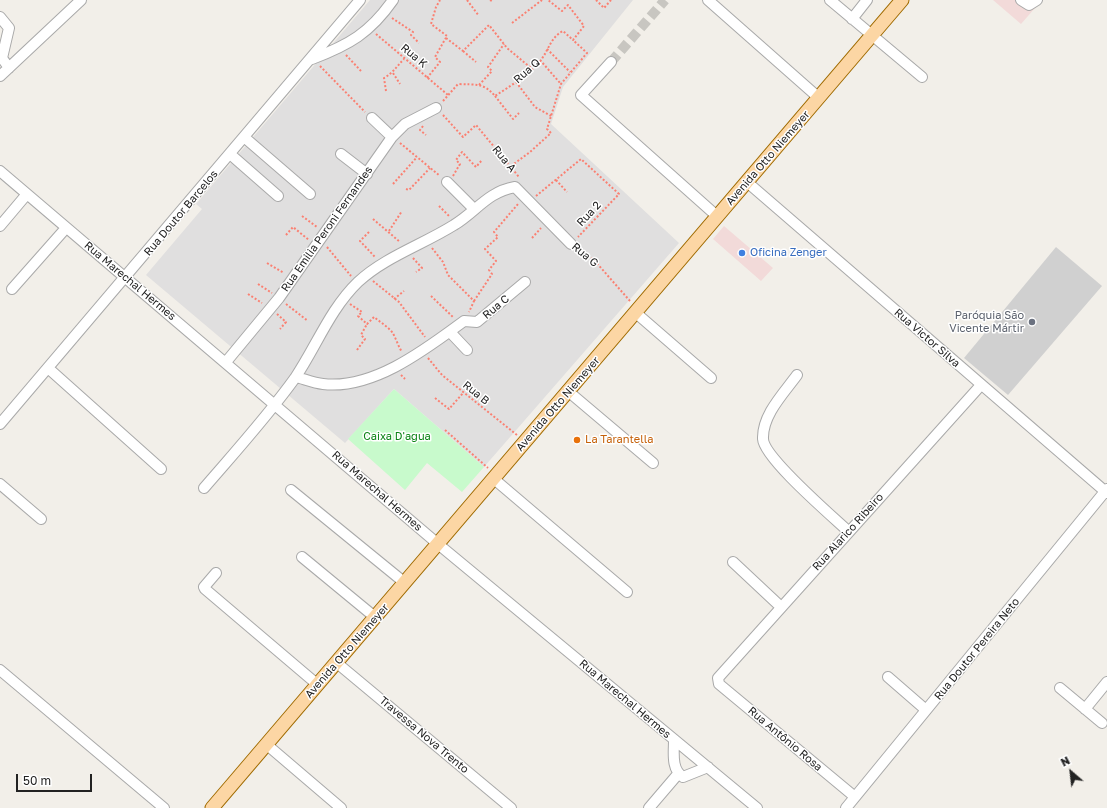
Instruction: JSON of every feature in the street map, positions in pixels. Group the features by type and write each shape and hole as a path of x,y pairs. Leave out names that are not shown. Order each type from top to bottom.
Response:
{"main road":[{"name":"Avenida Otto Niemeyer","path":"212,808 569,392 902,0"}],"street":[{"path":"0,76 81,0"},
{"name":"Rua Doutor Barcelos","path":"0,424 312,59 360,0"},
{"path":"312,59 339,49 370,29 393,0"},
{"path":"708,0 819,98"},
{"path":"830,0 922,77"},
{"path":"852,19 867,0"},
{"path":"1021,0 1029,5 1032,5 1037,0"},
{"path":"0,17 9,28 2,58 9,68"},
{"path":"611,62 581,95 718,217"},
{"name":"Rua Emilia Peroni Fernandes","path":"226,362 292,278 392,137 405,124 436,108"},
{"path":"372,118 392,137"},
{"path":"244,137 310,194"},
{"path":"230,154 278,196"},
{"path":"341,154 367,174"},
{"name":"Rua Marechal Hermes","path":"0,171 276,404 438,544 757,808"},
{"path":"447,182 474,209"},
{"name":"Rua Victor Silva","path":"747,182 981,385 1106,491"},
{"path":"204,488 276,404 296,377 343,298 357,283 381,264 427,241 456,224 502,189 514,188"},
{"name":"Rua A","path":"514,188 527,200"},
{"path":"0,226 27,194"},
{"name":"Rua G","path":"527,200 571,244"},
{"path":"12,289 66,228"},
{"name":"Rua C","path":"462,323 477,322 525,282"},
{"path":"637,312 711,378"},
{"path":"296,377 322,384 348,383 363,380 433,346 462,323"},
{"path":"450,332 467,350"},
{"path":"48,368 161,469"},
{"path":"797,375 770,413 764,430 763,439 765,447 777,463 848,532"},
{"name":"Rua Alarico Ribeiro","path":"717,680 981,385"},
{"path":"569,392 653,463"},
{"path":"494,479 627,592"},
{"path":"0,484 41,519"},
{"path":"291,490 405,583"},
{"name":"Rua Doutor Pereira Neto","path":"846,808 1106,491"},
{"path":"302,557 376,618"},
{"path":"733,562 781,607"},
{"path":"216,573 204,587 205,589 318,685"},
{"name":"Travessa Nova Trento","path":"337,663 511,808"},
{"path":"0,670 164,808"},
{"path":"888,678 926,710"},
{"name":"Rua Antônio Rosa","path":"717,680 719,684 855,798"},
{"path":"1085,709 1107,682"},
{"path":"1060,688 1102,723"},
{"path":"674,740 674,768 678,774 683,777 708,767"},
{"path":"266,744 341,808"},
{"path":"649,808 678,774"}],"path":[{"path":"440,0 436,7 431,24 476,62"},
{"path":"467,0 479,16"},
{"path":"512,23 542,0"},
{"path":"511,166 530,152 551,133 547,129 561,84 587,53 573,40 584,26 568,5 562,11 548,0"},
{"path":"596,0 604,8 611,0"},
{"path":"384,13 413,32 411,35 419,43"},
{"path":"463,51 489,25 504,44 531,68"},
{"name":"Rua K","path":"370,29 448,95"},
{"name":"Rua Q","path":"495,96 516,82 540,60 548,49 555,35 563,31 573,40"},
{"path":"427,78 440,62 435,57 446,38"},
{"path":"478,85 492,71 488,67 504,44"},
{"path":"339,49 361,70"},
{"path":"548,49 570,72"},
{"path":"312,59 372,118"},
{"path":"386,91 384,78 393,73 404,59"},
{"path":"540,60 561,84"},
{"path":"393,73 400,84"},
{"path":"516,82 535,106 551,116"},
{"path":"436,108 458,84 478,85 488,88 512,119 519,113"},
{"name":"Rua A","path":"436,108 463,137 476,125 519,177 514,188"},
{"path":"392,137 447,182 456,173 460,164 456,160 462,152 476,167 482,160"},
{"path":"394,184 417,157"},
{"name":"Rua 2","path":"556,180 581,159 619,194 571,244"},
{"path":"406,189 409,190 430,168"},
{"path":"430,296 462,323 474,301 492,274 490,270 496,261 485,249 498,237 494,232 527,200 556,180 567,192"},
{"path":"439,206 456,224"},
{"path":"389,231 402,211"},
{"path":"302,216 357,283"},
{"path":"374,219 389,231 408,250 422,268 416,272"},
{"path":"532,238 547,221"},
{"path":"286,235 294,227 320,239"},
{"path":"369,232 360,241 381,264"},
{"path":"427,241 443,262 448,275 474,301"},
{"name":"Rua G","path":"571,244 594,260 637,312"},
{"path":"267,263 292,278"},
{"path":"367,274 394,299 433,346"},
{"path":"394,299 404,291"},
{"path":"343,298 362,312 358,316 368,324"},
{"path":"357,350 365,339 361,335 374,317 386,326 392,333 398,346 408,359"},
{"name":"Rua B","path":"422,352 442,375 526,442"},
{"path":"435,398 449,410 463,393"},
{"path":"445,430 480,461"}],"shaded area":[{"path":"370,0 633,0 563,87 551,124 679,243 484,467 394,389 345,443 146,275 202,209 196,204"},
{"path":"993,0 1042,0 1021,24"},
{"name":"Oficina Zenger","path":"724,226 773,268 761,281 713,239"},
{"name":"Paróquia São Vicente Mártir","path":"1056,247 1102,286 1008,395 964,358"}],"green space":[{"name":"Caixa D'agua","path":"394,389 484,467 462,492 427,463 405,490 348,439"}],"tunnel":[{"path":"611,62 665,0"}],"place":[{"name":"Oficina Zenger","path":"742,253"},
{"name":"Paróquia São Vicente Mártir","path":"1032,322"},
{"name":"La Tarantella","path":"577,440"}]}
